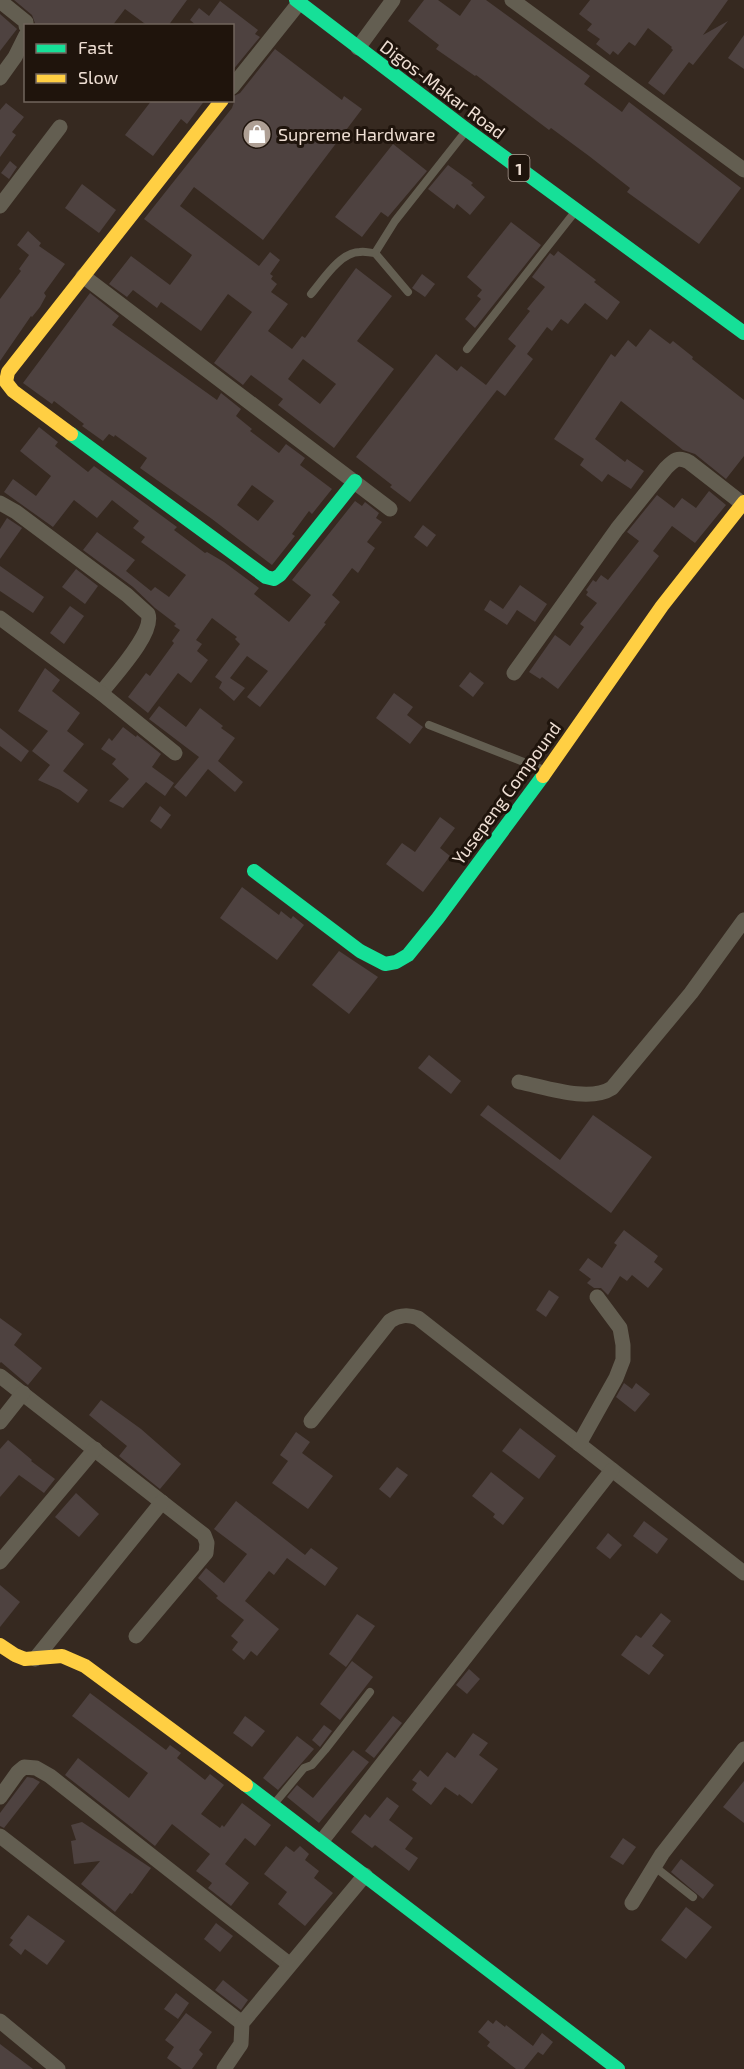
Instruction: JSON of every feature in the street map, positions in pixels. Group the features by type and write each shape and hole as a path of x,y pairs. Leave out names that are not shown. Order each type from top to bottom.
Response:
{"street":[{"path":"358,48 393,0"},
{"path":"512,0 744,170"},
{"path":"0,1 26,24"},
{"path":"234,84 298,1"},
{"name":"Digos-Makar Road","path":"298,1 467,130 744,333"},
{"path":"0,78 24,39"},
{"path":"220,102 8,372 6,382 13,391 266,577 274,579 280,576 355,481"},
{"path":"0,206 60,127"},
{"path":"83,276 390,509"},
{"path":"514,673 617,530 675,459 682,458 689,462 743,503"},
{"name":"Yusepeng Compound","path":"254,871 360,951 385,964 396,962 408,955 438,918 546,771 662,606 743,503"},
{"path":"0,504 16,512 127,595 147,614 148,625 142,637 101,693"},
{"path":"0,618 101,693 175,753"},
{"path":"519,1082 587,1095 604,1093 612,1088 691,993 744,920"},
{"path":"579,1444 616,1378 623,1360 620,1328 597,1297"},
{"path":"311,1421 390,1322 396,1317 418,1318 744,1573"},
{"path":"0,1376 204,1535 207,1543 206,1553 136,1636"},
{"path":"0,1422 23,1393"},
{"path":"0,1562 95,1449"},
{"path":"321,1842 612,1470"},
{"path":"35,1659 162,1502"},
{"path":"0,1645 25,1659 59,1656 72,1659 85,1666 273,1805 618,2069"},
{"path":"632,1903 662,1854 742,1755"},
{"path":"0,1797 24,1767 36,1768 50,1776 289,1964"},
{"path":"0,1836 242,2023"},
{"path":"224,2069 241,2044 242,2023 365,1875"},
{"path":"0,2021 58,2069"}],"lane":[{"path":"375,253 390,227 467,130"},
{"path":"467,349 577,209"},
{"path":"310,294 341,260 359,251 375,253 408,292"},
{"path":"429,725 546,771"},
{"path":"273,1805 304,1768 312,1765 325,1750 370,1692"},
{"path":"655,1868 693,1897"}],"building":[{"path":"14,0 187,0 169,24 145,24 125,9 114,24 35,24 32,15"},
{"path":"424,0 438,0 460,16 471,0 486,0 590,76 584,84 622,112 629,102 741,188 699,244 627,192 630,188 589,156 436,49 439,45 408,21"},
{"path":"590,0 728,0 703,35 728,21 693,65 689,62 664,95 648,83 673,50 672,47 648,28 635,46 629,42 618,55 613,51 610,55 596,44 600,39 587,30 592,24 579,14"},
{"path":"220,1 258,30 255,34 260,37 234,69 234,24 195,24 190,20 199,8 209,16"},
{"path":"0,14 17,29 0,51"},
{"path":"744,35 744,69 728,58"},
{"path":"275,49 342,100 344,96 362,109 263,240 194,187 180,206 259,266 270,252 280,260 270,274 273,276 271,279 277,284 271,292 288,304 268,331 292,349 302,336 305,338 356,268 392,296 357,341 394,369 334,448 278,405 283,399 251,375 243,385 214,363 252,312 228,294 201,331 161,302 157,308 133,290 127,297 109,284 131,256 170,285 188,261 192,255 144,219 232,108 234,96 240,93","holes":["303,359 336,384 320,404 288,379"]},
{"path":"150,102 204,102 187,124 181,119 153,156 125,135"},
{"path":"6,103 24,117 12,132 16,135 0,157 0,110"},
{"path":"393,144 427,171 388,217 381,212 362,237 335,217"},
{"path":"10,161 17,167 9,179 1,173"},
{"path":"448,165 473,183 471,185 485,197 470,215 457,204 454,209 428,189"},
{"path":"82,184 116,210 99,233 65,208"},
{"path":"511,222 541,245 475,328 465,319 481,299 477,296 482,290 467,277"},
{"path":"28,231 41,243 39,246 65,264 44,293 46,296 40,307 31,316 0,361 0,299 21,271 19,269 29,255 17,245"},
{"path":"558,251 620,302 607,320 585,303 568,324 561,319 552,331 547,327 527,354 533,359 505,396 497,390 410,502 356,457 436,354 457,371 461,366 486,385 516,346 508,339 530,311 527,309 545,287 532,277 550,253 554,256"},
{"path":"422,274 435,284 425,297 412,288"},
{"path":"90,293 119,316 112,325 217,400 221,393 241,409 236,416 252,429 250,431 279,453 286,444 305,458 300,465 332,489 312,514 309,511 292,534 295,536 272,565 140,468 147,458 115,435 114,437 109,434 103,441 54,401 52,404 23,383","holes":["252,485 274,501 258,521 237,505"]},
{"path":"650,329 670,344 673,341 744,400 744,456 726,479 695,454 683,450 621,401 595,439 625,462 627,459 644,471 631,489 608,474 602,482 580,465 584,459 554,439 611,354 615,357 628,340 636,347"},
{"path":"39,427 58,442 55,446 88,472 94,466 177,527 174,530 205,553 224,562 259,588 254,594 289,622 311,595 292,580 355,501 362,506 365,502 379,513 376,518 382,522 367,542 375,548 358,573 352,568 332,595 340,602 324,623 326,624 260,707 247,697 268,671 247,656 230,678 245,688 234,701 219,688 222,682 215,677 240,644 235,639 237,637 212,618 196,640 202,644 197,651 208,660 191,683 178,673 148,713 128,697 146,673 150,676 174,643 172,641 180,630 133,587 83,550 97,532 135,560 126,571 151,591 155,587 169,597 186,575 141,542 145,537 133,528 139,521 112,500 97,518 74,500 53,527 4,492 13,479 36,496 51,476 20,451"},
{"path":"709,491 726,505 695,543 672,526 653,551 659,556 558,689 542,677 540,679 529,672 555,635 570,646 584,627 580,624 597,603 586,595 588,592 586,590 593,580 596,582 601,575 608,580 639,541 627,532 657,495 674,508 682,498 696,508"},
{"path":"7,518 22,528 0,559 0,529"},
{"path":"423,525 436,535 427,547 414,537"},
{"path":"0,566 44,597 33,613 0,591"},
{"path":"76,569 98,586 85,604 62,587"},
{"path":"520,585 547,604 535,622 517,610 507,625 484,610 490,600 503,609"},
{"path":"70,606 84,616 64,644 50,633"},
{"path":"45,668 60,680 52,691 80,713 67,731 84,744 63,771 88,790 78,803 60,790 38,780 50,765 32,751 48,731 18,711"},
{"path":"470,672 484,683 473,697 459,686"},
{"path":"394,693 413,707 407,715 423,727 410,744 376,718"},
{"path":"159,706 186,727 200,708 235,738 218,761 243,782 235,792 208,769 186,797 174,787 199,757 149,719"},
{"path":"123,727 161,754 152,767 174,783 165,796 146,782 123,808 109,801 129,779 112,764 116,759 101,749 109,738 112,741"},
{"path":"0,728 29,751 21,762 0,746"},
{"path":"160,806 171,815 161,829 150,821"},
{"path":"440,817 455,828 440,848 450,856 423,892 386,864 402,843 415,852"},
{"path":"242,887 279,915 281,911 291,919 293,916 304,925 277,960 220,918"},
{"path":"339,951 378,977 349,1014 312,985"},
{"path":"429,1055 461,1081 451,1094 418,1068"},
{"path":"488,1105 560,1160 593,1115 652,1157 611,1213 480,1115"},
{"path":"624,1230 658,1256 654,1262 663,1269 648,1288 632,1275 627,1281 620,1276 608,1295 601,1288 594,1288 587,1283 591,1279 579,1270 588,1258 602,1268 617,1245 614,1243"},
{"path":"549,1290 559,1297 546,1317 536,1310"},
{"path":"0,1318 22,1334 14,1345 42,1368 28,1385 0,1363"},
{"path":"624,1383 632,1389 636,1383 650,1394 635,1412 616,1397"},
{"path":"101,1400 141,1429 181,1464 160,1489 119,1456 127,1446 89,1415"},
{"path":"520,1428 556,1456 539,1479 502,1451"},
{"path":"296,1432 310,1442 302,1453 333,1476 308,1509 272,1483 288,1461 280,1455"},
{"path":"8,1440 55,1479 44,1493 19,1475 0,1497 0,1449"},
{"path":"397,1467 408,1475 390,1498 379,1489"},
{"path":"491,1472 524,1498 503,1525 493,1517 495,1514 472,1496"},
{"path":"76,1493 99,1514 79,1537 55,1517"},
{"path":"236,1501 305,1555 311,1548 338,1568 325,1586 287,1558 274,1575 269,1571 245,1601 279,1629 257,1656 251,1651 244,1660 232,1650 238,1642 231,1636 244,1620 216,1598 218,1596 198,1578 206,1568 224,1583 247,1554 214,1529"},
{"path":"644,1521 668,1539 657,1554 633,1536"},
{"path":"608,1533 622,1545 610,1559 596,1548"},
{"path":"0,1585 20,1602 0,1627"},
{"path":"661,1613 671,1621 652,1646 664,1655 649,1675 621,1655 636,1635 641,1638"},
{"path":"357,1614 375,1626 346,1667 329,1654"},
{"path":"352,1661 373,1677 340,1720 320,1704"},
{"path":"469,1669 480,1679 467,1694 456,1685"},
{"path":"90,1693 166,1750 170,1745 181,1753 177,1758 205,1780 210,1774 224,1785 201,1814 220,1828 222,1825 224,1827 242,1803 271,1825 255,1846 245,1838 225,1864 249,1883 231,1906 208,1888 212,1883 196,1871 210,1854 172,1824 155,1846 65,1775 78,1758 129,1798 148,1773 72,1716"},
{"path":"245,1716 265,1731 252,1747 233,1733"},
{"path":"393,1716 402,1723 374,1758 365,1751"},
{"path":"324,1725 332,1731 320,1747 312,1740"},
{"path":"473,1733 488,1743 479,1755 498,1769 472,1804 445,1787 431,1805 412,1790 417,1783 412,1780 420,1770 428,1777 447,1752 455,1758"},
{"path":"297,1736 314,1749 278,1790 263,1778"},
{"path":"353,1750 369,1762 319,1823 287,1797 297,1785 313,1798"},
{"path":"27,1777 40,1782 4,1828 0,1826 0,1813"},
{"path":"744,1781 744,1823 723,1807"},
{"path":"387,1797 399,1806 389,1820 413,1838 405,1849 418,1858 409,1871 375,1845 372,1848 351,1832 365,1814 370,1818"},
{"path":"82,1822 151,1868 115,1912 81,1884 100,1861 74,1864 71,1841 76,1840 71,1825"},
{"path":"623,1838 636,1847 623,1865 610,1857"},
{"path":"286,1846 294,1852 300,1846 309,1854 305,1860 319,1871 314,1878 333,1893 305,1926 278,1904 287,1892 264,1874"},
{"path":"681,1859 714,1885 703,1899 671,1872"},
{"path":"686,1907 712,1927 686,1959 661,1940"},
{"path":"28,1915 65,1941 47,1965 25,1949 21,1955 9,1945 13,1940 10,1938"},
{"path":"216,1923 233,1936 220,1952 204,1939"},
{"path":"223,1980 248,2000 241,2010 215,1990"},
{"path":"176,1993 189,2003 178,2019 164,2009"},
{"path":"186,2013 212,2032 199,2050 203,2054 192,2069 182,2069 167,2058 174,2047 165,2040"},
{"path":"488,2020 493,2024 496,2020 505,2027 506,2025 533,2046 542,2033 553,2042 543,2055 538,2052 524,2069 516,2069 487,2046 490,2042 478,2032"},
{"path":"0,2044 33,2069 0,2069"}],"traffic: fast":[{"path":"296,0 467,130 744,333"},
{"path":"71,434 266,577 274,579 280,575 355,481"},
{"path":"254,871 360,951 385,964 396,962 408,955 438,918 543,776"},
{"path":"246,1785 618,2069"}],"traffic: slow":[{"path":"71,434 13,391 6,382 8,372 220,102"},
{"path":"543,776 662,606 744,502"},
{"path":"0,1645 25,1659 62,1656 85,1666 246,1785"}],"place":[{"name":"Supreme Hardware","path":"257,134"}]}
